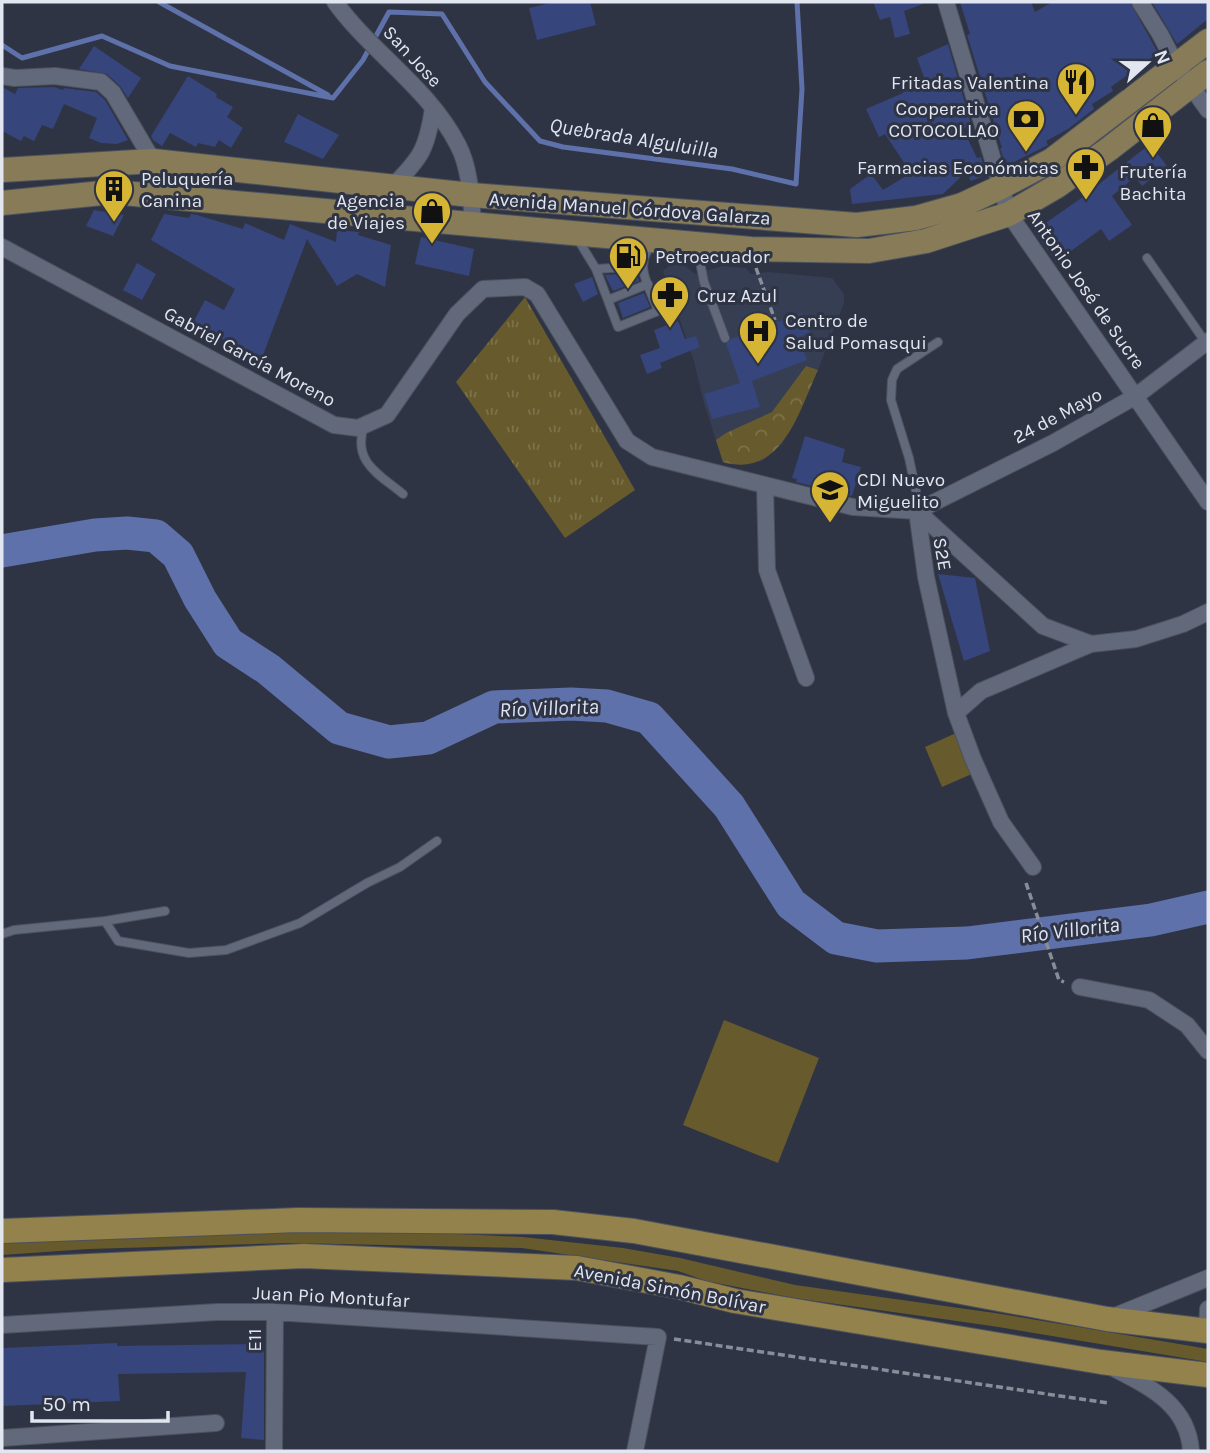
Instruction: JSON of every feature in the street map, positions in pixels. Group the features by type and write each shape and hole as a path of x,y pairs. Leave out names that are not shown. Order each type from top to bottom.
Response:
{"highway":[{"path":"2,1231 298,1220 553,1223 634,1231 1107,1319 1208,1323"},
{"name":"Avenida Simón Bolívar","path":"2,1270 304,1256 577,1268 679,1287 735,1301 1101,1362 1208,1375"}],"main road":[{"name":"Avenida Manuel Córdova Galarza","path":"2,203 112,192 751,249 869,251 926,240 1009,214 1057,186 1110,149 1192,74 1208,41"},
{"name":"Avenida Manuel Córdova Galarza","path":"2,170 153,161 471,195 857,225 916,218 962,205 1052,160 1192,74"},
{"path":"566,203 569,233"},
{"path":"648,209 650,240"}],"street":[{"name":"San Jose","path":"335,2 348,20 433,108 458,146 471,195 473,223"},
{"name":"Antonio José de Sucre","path":"946,2 1009,214 1208,502"},
{"path":"1140,2 1160,34 1192,74 1208,110"},
{"path":"2,76 55,76 101,82 113,93 153,161"},
{"name":"San Jose","path":"391,187 421,155 429,138 433,108"},
{"name":"Gabriel García Moreno","path":"2,247 334,425 358,428 364,426"},
{"path":"364,426 387,415 457,314 483,289 524,287 537,294 627,442 652,457 853,507 917,510 1043,626 1091,643"},
{"name":"24 de Mayo","path":"917,510 1054,443 1136,396 1207,342"},
{"path":"765,485 767,570 806,678"},
{"name":"S2E","path":"917,510 926,577 956,713 1001,822 1028,871"},
{"path":"956,713 982,691 1091,643 1136,639 1183,624 1208,612"},
{"path":"1080,987 1149,1000 1187,1025 1208,1051"},
{"path":"1107,1319 1208,1278"},
{"name":"Juan Pio Montufar","path":"2,1325 217,1312 275,1312 658,1337"},
{"name":"E11","path":"274,1451 275,1312"},
{"path":"635,1451 658,1337"},
{"path":"1101,1362 1152,1388 1174,1406 1191,1439 1191,1451"},
{"path":"2,1438 216,1423"}],"lane":[{"path":"569,233 596,268 618,327 658,311 642,266 642,255 650,240"},
{"path":"696,244 704,282 725,338"},
{"path":"1147,258 1207,342"},
{"path":"596,268 642,266"},
{"path":"608,300 648,284"},
{"name":"S2E","path":"917,510 909,458 891,400 892,380 897,369 938,342"},
{"path":"364,426 360,444 367,463 403,494"},
{"path":"105,921 118,941 189,953 226,950 300,923 366,883 400,867 437,841"},
{"path":"2,934 14,930 105,921 165,911"}],"path":[{"path":"751,249 775,320"},
{"path":"1028,871 1059,980"},
{"path":"658,1337 1108,1403"}],"shaded area":[{"name":"Centro de Salud Pomasqui","path":"683,264 695,274 723,266 746,268 751,274 768,272 832,278 844,294 844,303 818,370 798,412 782,444 762,461 747,464 723,462 694,361 663,271 670,265"}],"green space":[{"path":"525,297 635,490 565,538 456,382"},
{"path":"806,366 818,370 786,438 760,461 743,465 723,462 716,440 772,412"},
{"path":"956,733 974,773 942,787 925,747"},
{"path":"724,1020 819,1058 778,1163 683,1125"},
{"path":"291,1232 438,1233 523,1237 623,1248 680,1258 795,1285 995,1313 1208,1349 1208,1362 992,1326 794,1298 706,1281 678,1271 522,1248 292,1243 88,1249 2,1255 2,1243"}],"building":[{"path":"554,2 590,2 596,25 537,40 529,8"},
{"path":"873,2 926,3 904,11 910,34 895,38 890,17 880,20"},
{"path":"960,2 1031,2 1035,12 1052,2 1130,2 1158,53 1111,87 1113,91 1092,104 1094,109 1068,129 1046,141 1048,145 1006,166 967,35 970,34"},
{"path":"1152,2 1208,2 1208,19 1177,44"},
{"path":"948,44 971,124 963,129 977,158 981,157 986,175 971,181 966,172 943,194 852,204 850,189 871,174 883,190 911,173 885,134 879,137 866,109 925,80 917,58"},
{"path":"94,46 141,78 128,98 107,74 79,69"},
{"path":"188,76 233,107 227,117 243,128 231,148 219,140 215,147 198,143 196,147 170,133 162,146 153,140 151,136"},
{"path":"2,87 15,94 18,88 54,87 96,92 105,100 128,140 117,144 101,143 89,138 97,118 64,104 53,129 42,125 34,141 24,136 21,141 2,131"},
{"path":"298,114 339,135 323,159 284,142"},
{"path":"1150,144 1167,166 1142,186 1135,177 1112,196 1132,225 1109,241 1101,229 1056,262 1034,231"},
{"path":"94,210 124,215 113,236 86,226"},
{"path":"164,214 189,218 191,214 197,215 243,229 245,223 284,240 290,224 336,242 337,230 359,232 358,235 391,245 385,287 357,274 337,286 307,239 260,363 221,344 223,339 193,323 205,300 224,310 235,289 151,240"},
{"path":"421,237 474,249 469,276 415,264"},
{"path":"137,263 156,274 142,300 123,290"},
{"path":"637,273 639,281 613,291 605,275"},
{"path":"592,277 598,294 583,302 574,284"},
{"path":"644,293 650,307 623,318 618,303"},
{"path":"802,313 810,333 799,337 807,360 752,381 760,407 712,419 704,394 740,383 726,344 731,339"},
{"path":"678,321 685,339 696,336 700,347 660,363 662,368 647,374 640,355 660,348 654,330"},
{"path":"805,436 845,449 842,462 861,467 852,496 796,482 797,479 792,478"},
{"path":"938,574 975,578 990,651 964,661"},
{"path":"117,1343 117,1346 264,1344 264,1440 241,1438 246,1372 118,1374 120,1401 2,1406 2,1348"}],"waterway":[{"path":"159,2 328,95"},
{"name":"Quebrada Alguluilla","path":"2,45 22,58 102,36 170,66 333,98 363,60 389,12 442,14 485,82 540,141 563,147 732,169 796,184 802,89 797,2"},
{"name":"Río Villorita","path":"2,551 95,535 127,533 156,536 178,555 200,599 228,643 268,669 339,728 389,742 428,738 494,707 571,704 607,706 649,718 729,806 791,904 836,938 877,946 967,943 1151,920 1208,907"}],"place":[{"name":"Fritadas Valentina","path":"1076,116"},
{"name":"Cooperativa COTOCOLLAO","path":"1026,153"},
{"name":"Frutería Bachita","path":"1153,159"},
{"name":"Farmacias Económicas","path":"1086,201"},
{"name":"Peluquería Canina","path":"114,223"},
{"name":"Agencia de Viajes","path":"432,245"},
{"name":"Petroecuador","path":"628,290"},
{"name":"Cruz Azul","path":"670,329"},
{"name":"Centro de Salud Pomasqui","path":"758,365"},
{"name":"CDI Nuevo Miguelito","path":"830,524"}]}
